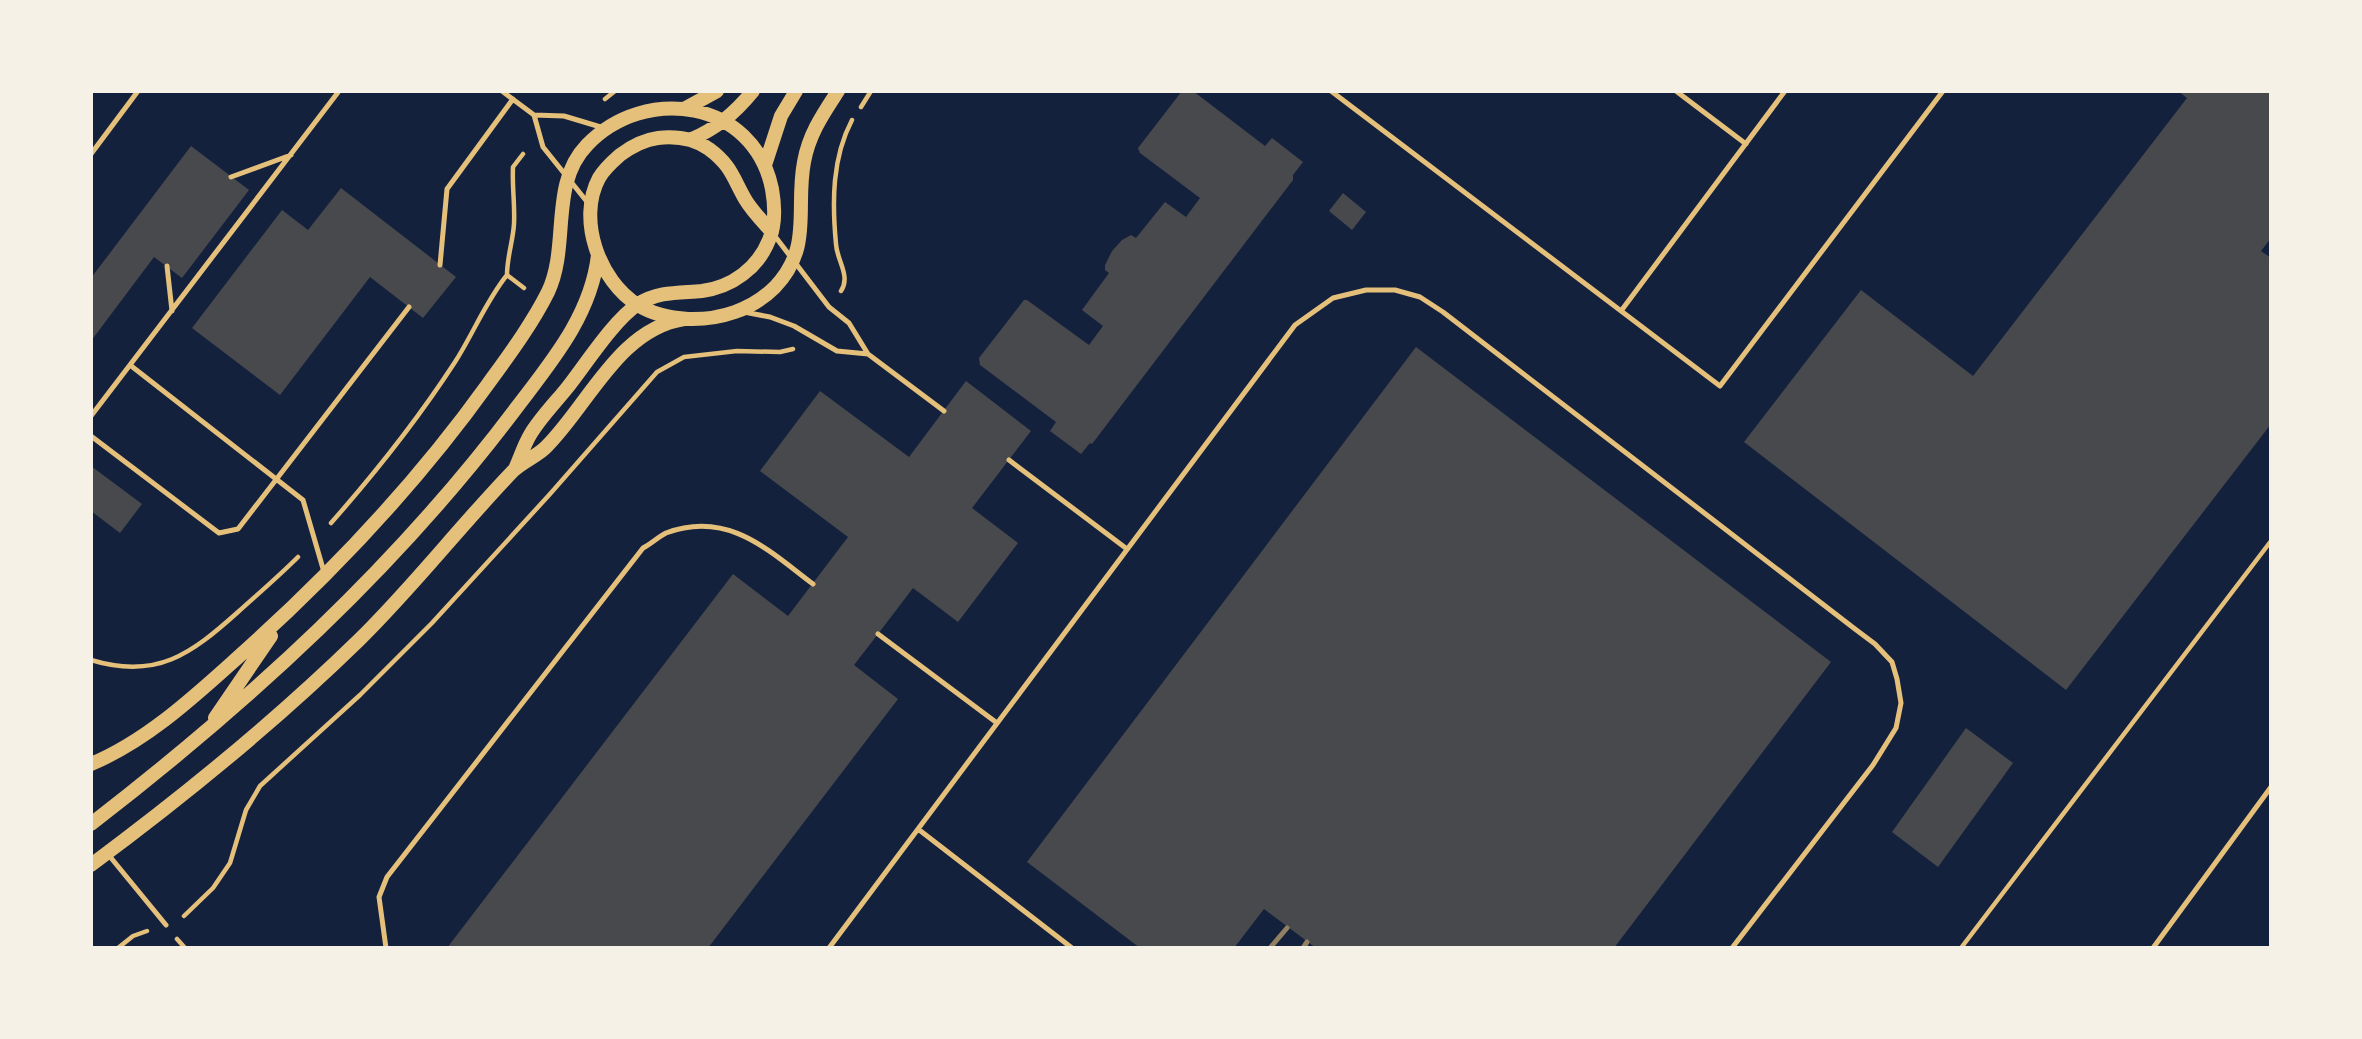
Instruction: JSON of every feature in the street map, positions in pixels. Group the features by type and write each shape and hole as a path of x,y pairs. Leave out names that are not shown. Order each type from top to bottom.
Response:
{"main road":[{"path":"686,108 717,91"},
{"path":"684,318 653,312 637,305 619,289 598,255 591,208 593,193 608,164 634,145 647,139 690,139 710,131 724,122 752,91"},
{"path":"765,165 781,116 796,91"},
{"path":"91,865 237,749 351,648 420,577 515,469 546,447 642,335 670,321 738,312 767,295 795,260 802,227 802,176 806,152 816,124 838,91"},
{"path":"91,764 121,750 198,693 287,613 388,511 462,420 549,289 559,258 568,179 583,148 604,128 651,109 686,108 724,122 746,140 765,165 773,194 774,220 768,245 751,268 728,284 699,291 668,292 652,297 626,314 530,434 515,469"},
{"path":"690,139 709,149 731,170 745,199 772,232"},
{"path":"91,824 205,734 329,621 402,545 475,460 566,341 592,286 598,255"},
{"path":"205,734 287,613"}],"lane":[{"path":"91,154 138,91"},
{"path":"91,416 340,91"},
{"path":"502,91 534,115 564,116 604,128"},
{"path":"1331,91 1720,386 1943,91"},
{"path":"1676,91 1746,144"},
{"path":"1621,311 1785,91"},
{"path":"440,265 447,189 513,99"},
{"path":"534,115 543,147 591,208"},
{"path":"231,177 291,155"},
{"path":"772,232 829,307 849,323 868,354 944,411"},
{"path":"167,266 172,311"},
{"path":"829,948 1295,325 1333,298 1366,290 1395,290 1420,297 1443,312 1865,637 1892,662 1898,679 1901,703 1896,728 1873,765 1732,948"},
{"path":"91,436 219,533 237,529 277,481 409,307"},
{"path":"738,312 770,317 794,326 837,351 868,354"},
{"path":"130,365 303,500 325,576"},
{"path":"1009,460 1127,549"},
{"path":"386,948 379,897 387,877 643,548 665,534 695,527 727,528 754,539 813,584"},
{"path":"878,634 997,723"},
{"path":"2153,948 2271,787"},
{"path":"918,829 1072,948"},
{"path":"107,853 166,925"}],"path":[{"path":"838,295 845,280 836,244 835,176 842,143 851,122 871,91"},
{"path":"331,523 380,468 428,402 507,275 507,257 513,236 513,167"},
{"path":"507,275 531,293"},
{"path":"166,925 186,916 221,877 237,845 246,810 260,786 360,695 432,623 649,381 667,365 684,357 737,351 780,352 797,347"},
{"path":"1961,948 2271,541"},
{"path":"91,660 104,664 141,667 163,663 187,654 300,555"},
{"path":"118,948 133,936"}],"building":[{"path":"1182,91 1193,91 1265,146 1272,138 1303,162 1293,175 1293,180 1092,444 1081,454 1050,431 1056,422 980,365 979,358 1024,300 1089,345 1103,326 1082,310 1109,273 1105,270 1105,265 1112,251 1131,235 1136,238 1165,202 1186,217 1200,198 1140,153 1138,148"},
{"path":"2178,91 2271,91 2271,238 2261,251 2271,258 2271,424 2066,690 1744,442 1861,290 1973,376 2187,98"},
{"path":"191,146 249,190 182,278 154,257 91,341 91,278"},
{"path":"341,188 456,277 423,318 370,277 280,395 192,328 282,210 308,230"},
{"path":"1343,193 1366,212 1352,230 1329,211"},
{"path":"1416,347 1831,662 1614,948 1316,948 1264,909 1234,948 1140,948 1027,862"},
{"path":"966,381 1031,431 972,508 1018,543 958,622 913,588 854,665 898,699 708,948 447,948 733,574 788,616 848,537 760,471 820,391 909,457"},
{"path":"91,466 142,504 120,533 91,511"},
{"path":"1966,728 2013,763 1938,867 1892,832"}],"railway":[{"path":"1270,948 1287,928"},
{"path":"1303,948 1307,942"}]}
